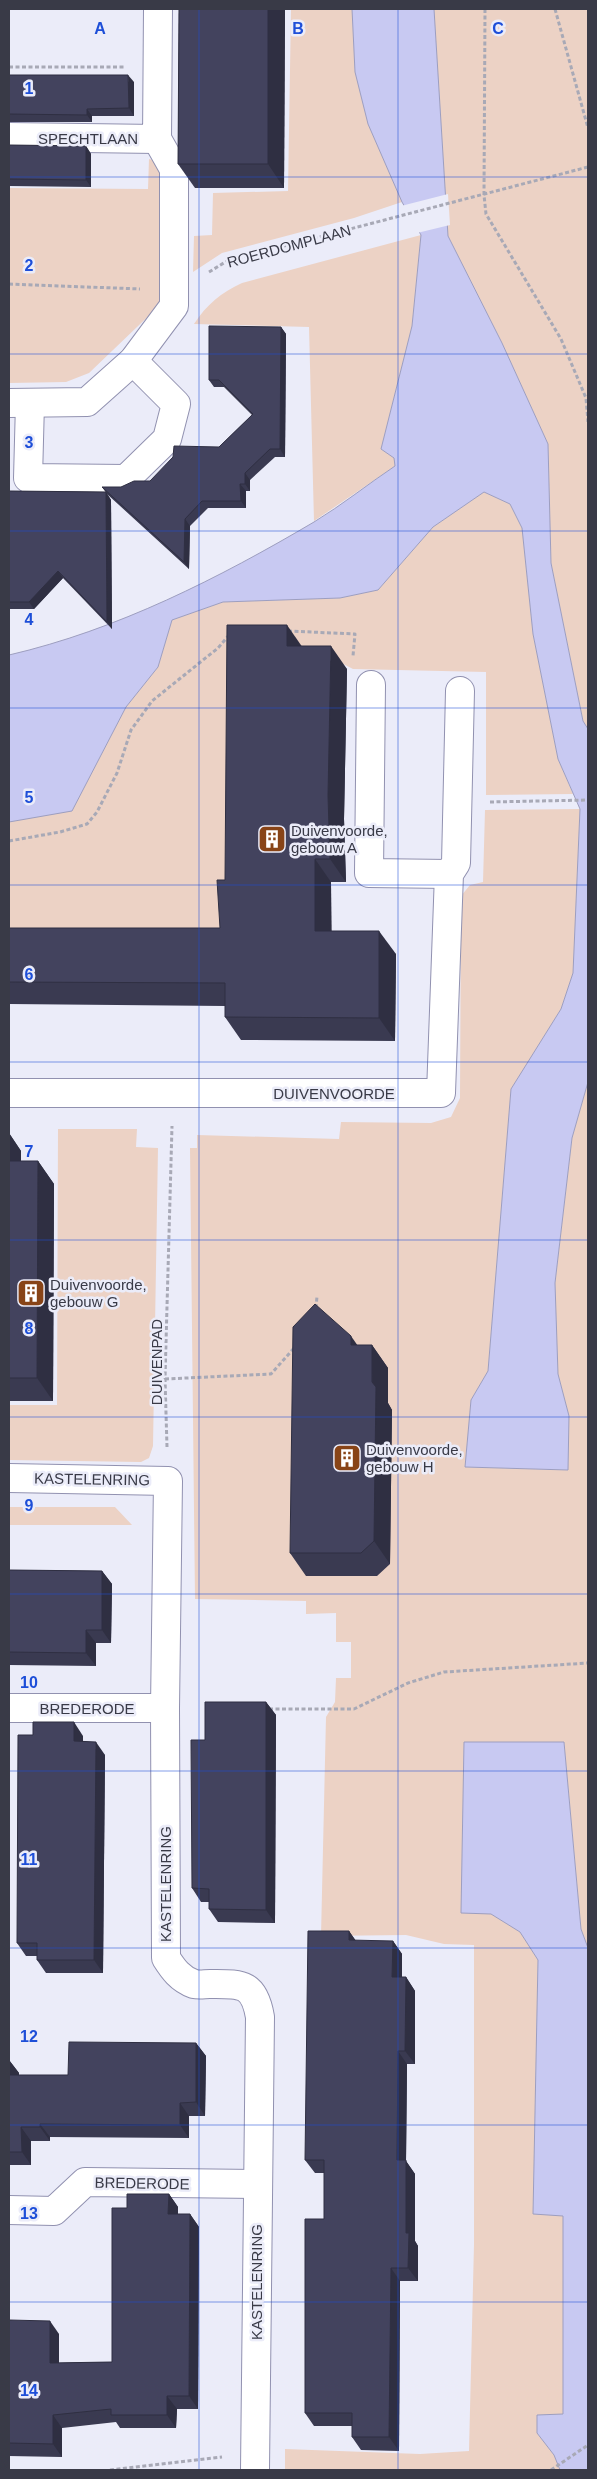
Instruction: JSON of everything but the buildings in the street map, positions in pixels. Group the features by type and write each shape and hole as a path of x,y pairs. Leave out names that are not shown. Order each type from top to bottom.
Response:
{"street":[{"name":"SPECHTLAAN","path":"9,137 157,138 158,9"},
{"path":"132,361 176,404 167,439 126,479 28,478 19,403 86,402 132,361 174,298 174,169 157,138"},
{"path":"371,685 369,874 449,874"},
{"name":"DUIVENVOORDE","path":"9,1093 441,1093 449,874 456,863 460,691"},
{"name":"KASTELENRING","path":"9,1478 168,1481 165,1708 166,1958 176,1974 195,1984 232,1984 246,1988 257,1998 260,2017 255,2461"},
{"name":"BREDERODE","path":"9,1708 165,1708"},
{"name":"BREDERODE","path":"9,2210 54,2211 85,2182 257,2184"}],"path":[{"path":"485,9 484,195 486,214 561,338 586,398 588,422"},
{"path":"556,9 588,128"},
{"path":"9,67 158,67"},
{"name":"ROERDOMPLAAN","path":"174,298 227,260 459,202 588,167"},
{"path":"9,284 174,298"},
{"path":"278,630 355,634 351,675 360,675 371,685"},
{"path":"9,841 60,832 87,824 97,812 117,773 131,730 152,701 218,648 233,632"},
{"path":"457,804 588,800"},
{"name":"DUIVENPAD","path":"168,1481 166,1379 173,1093"},
{"path":"316,1316 318,1296"},
{"path":"166,1379 271,1374 296,1346"},
{"path":"259,1709 354,1709 408,1683 444,1672 588,1663"},
{"path":"551,2470 588,2445"},
{"path":"110,2470 255,2461"}],"shaded area":[{"path":"291,9 352,9 355,72 368,124 402,202 354,218 222,253 193,272 194,236 212,235 213,193 288,191"},
{"path":"434,9 588,9 588,729 583,721 551,563 548,444 502,343 448,236"},
{"path":"149,159 160,162 161,304 89,373 66,382 9,383 9,188 148,189"},
{"path":"421,235 412,326 381,449 394,458 395,466 314,521 309,327 194,324 215,300 242,283"},
{"path":"484,492 510,504 522,528 533,634 558,759 573,794 486,795 486,672 353,669 312,648 244,948 9,946 9,822 72,810 126,707 158,667 172,620 223,602 340,598 378,590 433,527"},
{"path":"580,809 573,973 561,1009 511,1090 488,1371 471,1400 465,1467 568,1470 569,1416 558,1374 555,1283 572,1138 588,1082 588,1948 581,1929 564,1742 464,1742 461,1913 490,1913 520,1932 538,1960 533,2214 563,2215 563,2414 537,2433 554,2455 560,2470 285,2470 285,2449 420,2454 469,2451 474,2244 474,1945 444,1944 406,1935 321,1936 326,1717 335,1702 336,1678 351,1678 351,1642 336,1642 336,1613 306,1614 306,1601 195,1599 190,1148 197,1148 197,1135 339,1139 341,1122 431,1123 451,1117 460,1098 461,896 470,885 483,882 485,810"},
{"path":"58,1129 137,1129 136,1147 158,1148 153,1446 149,1458 141,1462 9,1460 9,1405 57,1405"},
{"path":"9,1507 115,1507 132,1525 9,1525"}],"water":[{"path":"352,9 434,9 448,236 502,343 548,444 551,563 583,721 588,729 588,1082 572,1138 555,1283 558,1374 569,1416 568,1470 465,1467 471,1400 488,1371 511,1089 561,1009 573,973 580,809 558,759 533,634 522,528 510,504 484,492 433,527 378,590 340,598 223,602 172,620 158,667 126,707 72,811 9,822 9,655 89,632 128,617 204,582 314,522 395,466 394,458 381,449 412,326 421,235 402,202 368,124 355,72"},
{"path":"464,1742 564,1742 581,1929 588,1948 588,2470 560,2470 554,2455 537,2433 537,2415 563,2414 563,2216 533,2214 538,1960 520,1932 491,1914 461,1913"}],"pier":[{"path":"448,194 450,225 417,233 401,206"}],"place":[{"name":"Duivenvoorde, gebouw A","path":"272,839"},
{"name":"Duivenvoorde, gebouw G","path":"31,1293"},
{"name":"Duivenvoorde, gebouw H","path":"347,1458"}]}
